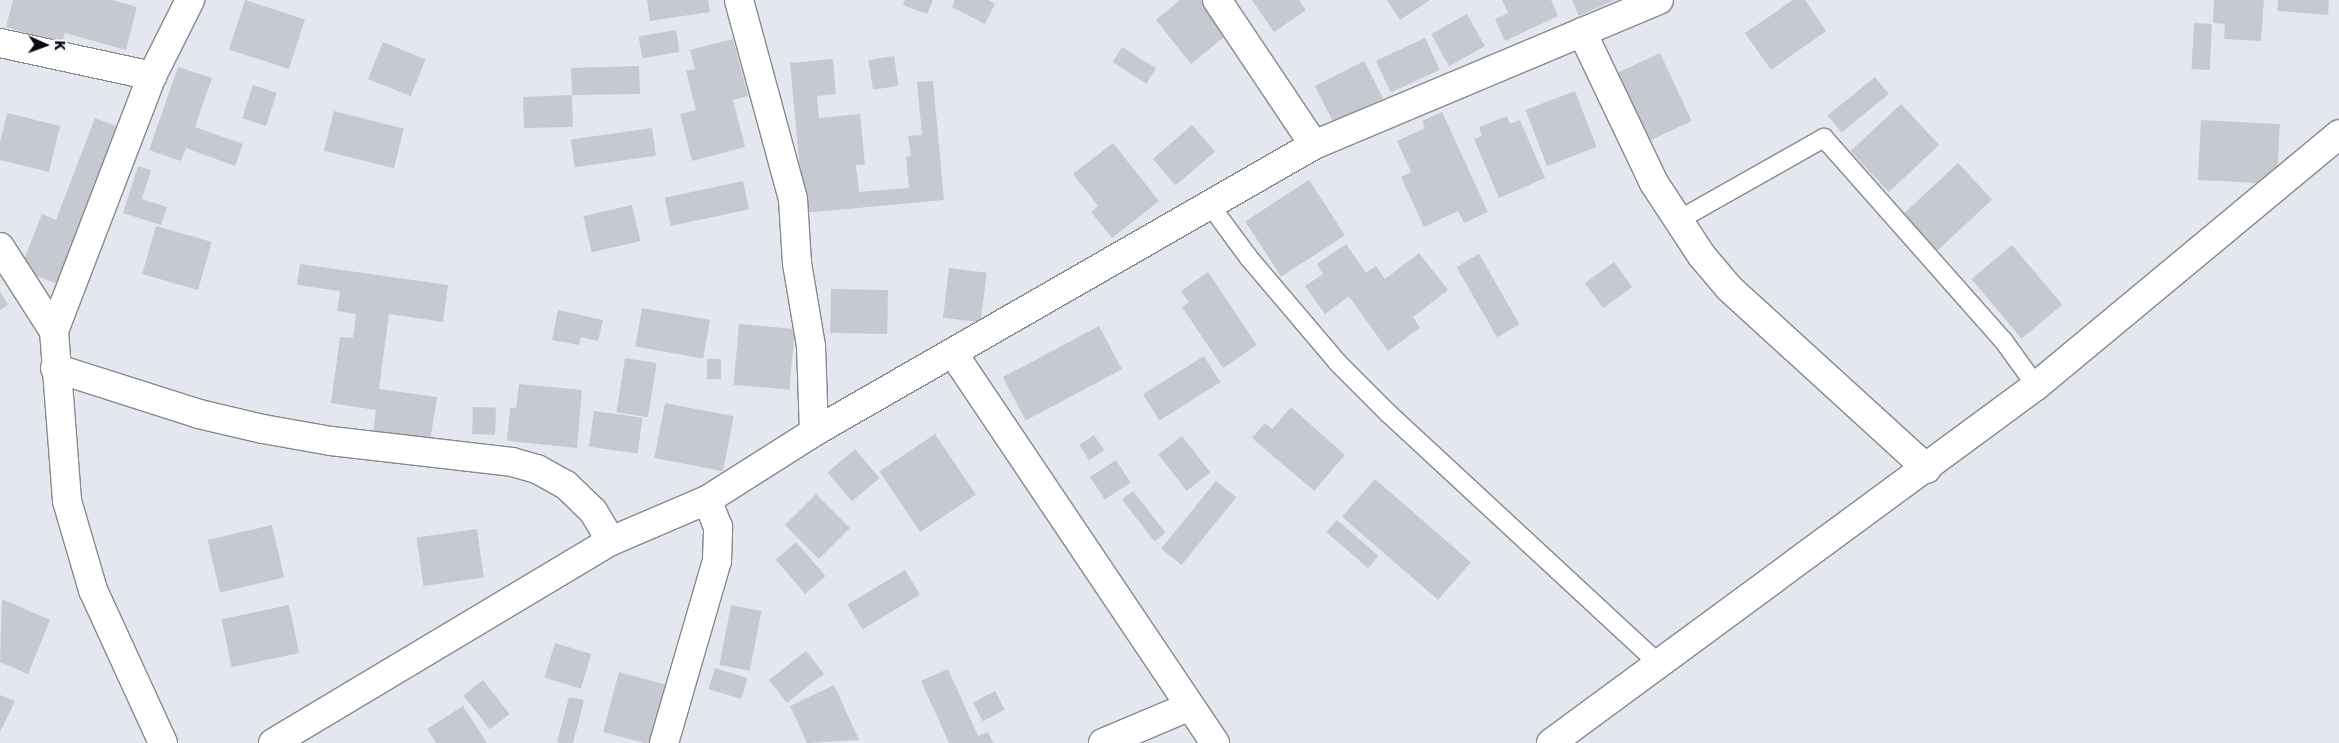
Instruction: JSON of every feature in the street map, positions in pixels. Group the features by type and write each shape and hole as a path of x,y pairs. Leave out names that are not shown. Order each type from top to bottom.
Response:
{"street":[{"path":"163,743 90,581 67,501 55,368 54,332 152,76 190,0"},
{"path":"739,0 793,200 797,263 811,346 814,432"},
{"path":"1217,0 1314,145"},
{"path":"273,743 611,542 707,500 814,432 1314,145 1659,0"},
{"path":"1582,32 1654,183 1677,222 1729,288 1927,469"},
{"path":"0,43 152,76"},
{"path":"1551,743 1927,469 2036,386 2339,134"},
{"path":"0,246 54,332"},
{"path":"953,353 1188,707 1215,743"},
{"path":"55,368 199,414 263,429 331,441 512,462 537,469 566,485 593,511 611,542"},
{"path":"664,743 718,561 718,527 707,500"},
{"path":"1103,743 1188,707"}],"lane":[{"path":"1677,222 1824,138 2003,340 2036,386"},
{"path":"1210,205 1249,258 1338,363 1388,413 1659,664"}],"building":[{"path":"13,0 112,0 137,7 126,50 65,33 62,43 6,27"},
{"path":"245,0 305,19 289,69 229,49"},
{"path":"647,0 708,0 710,12 650,21"},
{"path":"905,0 933,0 927,14 903,5"},
{"path":"955,0 988,0 995,4 985,24 952,7"},
{"path":"1180,0 1202,0 1229,33 1191,64 1156,20"},
{"path":"1252,0 1299,0 1306,10 1274,32"},
{"path":"1387,0 1430,0 1400,20"},
{"path":"1502,0 1551,0 1558,16 1505,41 1495,19 1508,13"},
{"path":"1572,0 1615,0 1579,16"},
{"path":"1793,0 1805,0 1826,31 1771,70 1745,33"},
{"path":"2214,0 2264,0 2261,41 2224,39 2225,24 2213,23"},
{"path":"2278,0 2329,0 2328,15 2277,11"},
{"path":"1467,14 1485,46 1449,66 1431,34"},
{"path":"2194,23 2212,24 2210,70 2192,69"},
{"path":"676,30 680,52 642,58 639,37"},
{"path":"1425,38 1440,70 1391,93 1376,61"},
{"path":"733,39 748,96 733,100 745,147 692,161 680,114 696,110 686,71 695,69 690,50"},
{"path":"383,42 426,59 411,96 368,79"},
{"path":"1122,47 1156,68 1146,83 1112,62"},
{"path":"1660,53 1692,121 1642,144 1610,76"},
{"path":"894,56 899,86 873,90 868,60"},
{"path":"833,59 836,94 817,96 819,118 860,114 865,165 856,165 859,192 909,188 906,157 911,156 908,136 922,135 917,82 933,81 944,200 804,213 790,63"},
{"path":"1364,61 1383,98 1334,123 1315,86"},
{"path":"639,66 640,94 572,95 571,68"},
{"path":"178,67 212,78 195,127 243,144 235,166 186,148 181,161 149,150"},
{"path":"1875,77 1889,94 1841,132 1828,115"},
{"path":"253,85 277,93 266,126 242,118"},
{"path":"1575,91 1597,147 1547,166 1526,110"},
{"path":"572,95 573,127 524,128 523,97"},
{"path":"1901,104 1939,145 1889,192 1851,151"},
{"path":"334,111 404,128 394,168 324,151"},
{"path":"1442,112 1488,212 1464,223 1458,211 1424,227 1401,177 1411,172 1397,141 1425,128 1422,121"},
{"path":"7,113 60,126 49,172 0,160 0,143"},
{"path":"1507,116 1510,124 1520,120 1545,178 1499,198 1474,139 1482,136 1479,127"},
{"path":"95,118 121,128 61,285 20,270 42,214 56,220"},
{"path":"2201,120 2280,124 2277,184 2198,180"},
{"path":"1192,125 1215,151 1176,186 1153,159"},
{"path":"652,128 656,156 575,167 571,139"},
{"path":"1113,143 1159,201 1112,238 1091,212 1098,206 1073,174"},
{"path":"1958,163 1992,200 1934,253 1900,217"},
{"path":"138,166 151,170 142,199 167,207 161,225 123,213"},
{"path":"1309,180 1345,235 1281,277 1245,221"},
{"path":"743,181 749,209 671,226 665,198"},
{"path":"632,205 640,241 592,252 583,216"},
{"path":"156,226 212,242 198,290 142,274"},
{"path":"1346,244 1366,273 1376,266 1385,279 1419,253 1448,290 1413,317 1420,328 1388,351 1349,296 1325,314 1305,286 1323,274 1317,264"},
{"path":"2012,245 2062,305 2022,339 1971,279"},
{"path":"1479,254 1520,324 1497,337 1456,267"},
{"path":"1614,262 1632,287 1603,308 1585,283"},
{"path":"300,264 448,285 443,322 389,314 379,389 437,397 429,448 372,440 376,410 331,403 340,337 353,338 356,314 337,311 340,291 297,285"},
{"path":"949,268 987,273 981,322 943,318"},
{"path":"1208,272 1257,345 1223,368 1182,307 1189,302 1181,291"},
{"path":"831,289 888,290 887,334 830,333"},
{"path":"0,291 8,305 0,310"},
{"path":"642,308 710,320 703,358 635,346"},
{"path":"558,310 603,320 598,341 581,337 579,345 552,340"},
{"path":"739,324 795,329 789,390 734,385"},
{"path":"1099,326 1122,369 1026,420 1003,377"},
{"path":"1204,356 1220,382 1159,420 1143,394"},
{"path":"625,358 657,363 648,417 616,412"},
{"path":"707,359 721,359 721,379 707,379"},
{"path":"519,384 582,390 577,448 507,441 510,408 516,408"},
{"path":"665,403 734,416 723,471 654,458"},
{"path":"473,407 496,408 495,435 472,434"},
{"path":"1291,407 1345,455 1314,491 1252,438 1265,423 1272,429"},
{"path":"594,411 643,418 638,453 589,447"},
{"path":"935,434 976,495 920,532 879,471"},
{"path":"1094,435 1104,450 1089,460 1079,445"},
{"path":"1182,436 1210,472 1187,491 1158,454"},
{"path":"855,449 879,478 852,501 827,472"},
{"path":"1116,460 1131,483 1105,500 1090,477"},
{"path":"1375,479 1471,562 1438,600 1342,517"},
{"path":"1216,481 1236,497 1181,565 1161,549"},
{"path":"1133,491 1166,533 1155,541 1122,500"},
{"path":"816,494 850,528 819,559 785,525"},
{"path":"1337,520 1379,556 1368,568 1327,532"},
{"path":"272,525 284,578 220,592 208,540"},
{"path":"477,529 484,578 423,586 417,537"},
{"path":"796,542 826,576 805,594 776,560"},
{"path":"905,570 920,595 863,629 848,605"},
{"path":"2,599 50,620 28,674 0,662"},
{"path":"289,605 299,653 232,667 222,619"},
{"path":"731,605 761,611 750,671 719,665"},
{"path":"555,643 591,654 581,689 544,677"},
{"path":"806,651 824,674 787,703 769,680"},
{"path":"715,668 748,678 741,699 709,689"},
{"path":"948,669 978,736 988,732 993,743 949,743 921,681"},
{"path":"619,672 665,684 650,743 603,732"},
{"path":"483,680 509,714 490,729 463,695"},
{"path":"834,685 859,740 807,743 790,706"},
{"path":"995,691 1005,710 983,721 973,703"},
{"path":"0,695 15,701 0,732"},
{"path":"569,697 584,700 573,743 561,743 557,742"},
{"path":"463,706 487,743 436,743 427,729"}]}
